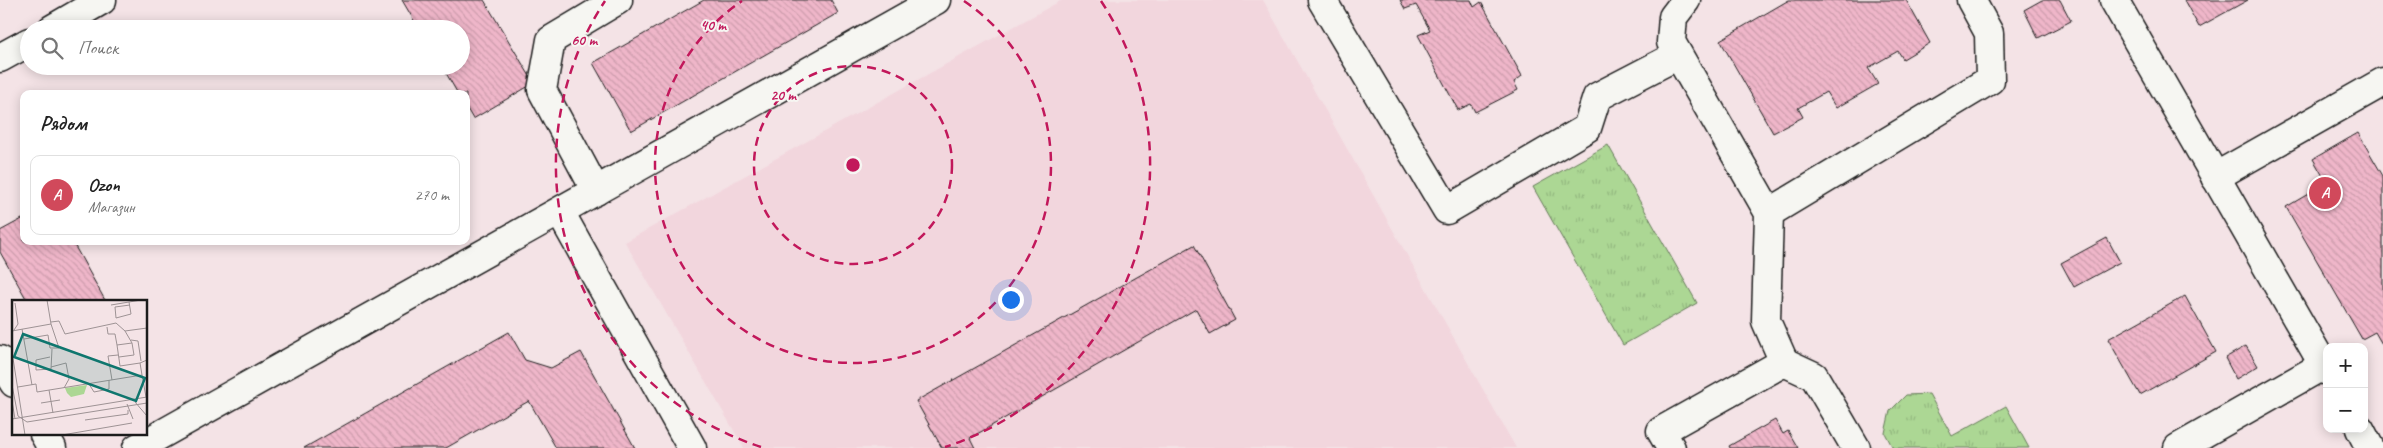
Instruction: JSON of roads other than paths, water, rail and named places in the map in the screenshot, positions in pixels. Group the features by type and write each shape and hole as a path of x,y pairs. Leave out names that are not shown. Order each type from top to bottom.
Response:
{"main road":[{"path":"68,20 102,0"},
{"path":"596,191 542,90 551,40 618,0"},
{"path":"1322,0 1447,210 1586,128 1597,98 1678,55"},
{"path":"1686,0 1673,17 1671,42 1769,213 1766,321 1784,362 1814,376 1856,448"},
{"path":"1769,213 1990,80 1989,33 1971,0"},
{"path":"2114,0 2323,365"},
{"path":"137,448 934,1"},
{"path":"0,58 20,47"},
{"path":"2215,177 2383,82"},
{"path":"560,212 692,448"},
{"path":"0,360 12,380"},
{"path":"1671,448 1661,431 1784,362"},
{"path":"2178,448 2323,369"},
{"path":"2362,433 2370,448"},
{"path":"45,436 52,448"}],"place":[{"name":"Ozon","path":"2325,193"}]}
